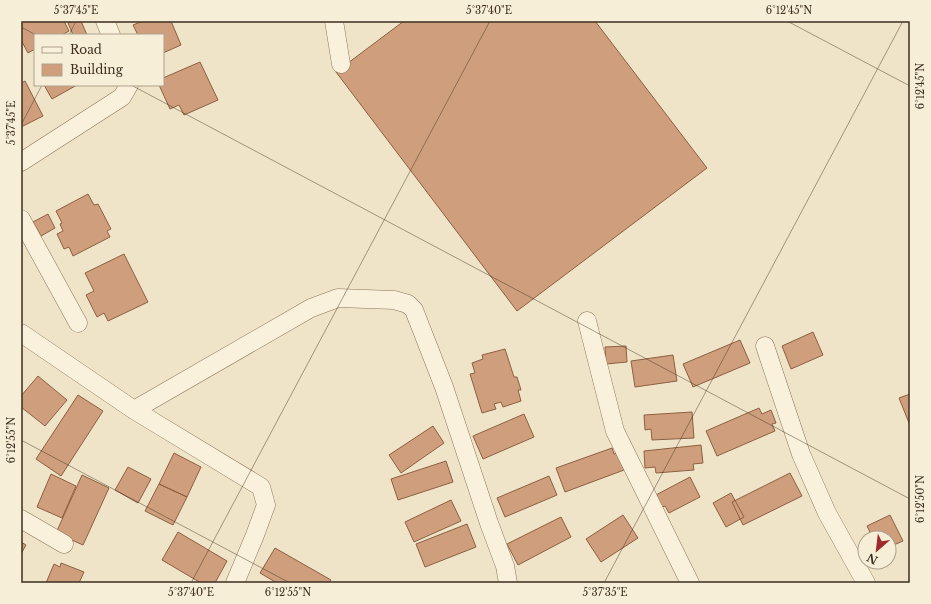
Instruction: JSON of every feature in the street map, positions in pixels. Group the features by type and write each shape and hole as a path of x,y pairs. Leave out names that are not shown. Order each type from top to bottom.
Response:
{"street":[{"path":"105,21 111,34"},
{"path":"334,21 341,64"},
{"path":"21,162 122,97 129,86"},
{"path":"21,219 78,323"},
{"path":"134,410 311,308 338,298 394,300 408,304 414,310 444,387 489,523 505,566 508,583"},
{"path":"587,321 615,431 690,583"},
{"path":"21,333 134,410 262,487 266,505 235,583"},
{"path":"765,346 801,454 827,512 866,583"},
{"path":"21,519 64,544"}],"building":[{"path":"21,21 64,21 69,31 64,34 34,34 34,50 28,53 21,40"},
{"path":"73,21 81,21 87,34 73,34 68,23"},
{"path":"143,21 171,21 181,45 164,53 164,34 138,34 133,25"},
{"path":"404,21 595,21 707,168 517,311 336,72"},
{"path":"200,62 218,100 184,115 179,105 170,109 159,86 164,86 164,78"},
{"path":"25,81 43,116 21,127 21,83"},
{"path":"45,86 75,86 52,99"},
{"path":"88,194 94,205 98,204 111,229 107,231 110,237 73,256 69,247 64,249 57,234 63,231 60,224 62,223 56,211"},
{"path":"48,214 55,228 41,236 33,222"},
{"path":"124,254 148,302 108,321 104,313 97,317 86,295 94,291 85,273"},
{"path":"813,332 823,355 791,369 782,346"},
{"path":"740,340 750,363 693,387 683,364"},
{"path":"626,346 627,362 606,364 605,347"},
{"path":"505,349 514,377 517,377 521,390 518,390 521,401 503,407 501,402 494,404 496,409 482,413 470,374 475,373 472,363 483,359 482,355"},
{"path":"673,355 677,381 635,387 631,361"},
{"path":"38,376 67,400 45,426 21,407 21,396"},
{"path":"910,394 910,422 909,423 899,398"},
{"path":"78,395 103,411 61,476 36,459"},
{"path":"759,408 762,414 771,410 776,423 772,424 775,431 717,456 706,431"},
{"path":"692,412 694,438 652,440 651,429 645,430 644,415"},
{"path":"524,414 534,437 483,459 473,436"},
{"path":"433,426 444,443 401,473 389,455"},
{"path":"701,445 703,463 693,464 694,470 656,473 655,467 645,468 644,451"},
{"path":"612,448 614,454 618,453 624,470 565,492 556,468"},
{"path":"174,453 201,467 187,497 159,484"},
{"path":"446,461 453,482 398,500 391,479"},
{"path":"128,467 151,479 138,503 115,490"},
{"path":"790,473 802,496 743,525 732,502"},
{"path":"51,474 76,486 62,518 37,507"},
{"path":"82,475 109,488 83,545 56,533"},
{"path":"549,476 557,495 505,517 497,498"},
{"path":"690,477 700,497 669,513 665,506 660,508 654,496"},
{"path":"159,484 187,497 173,525 145,511"},
{"path":"731,493 744,517 726,527 713,503"},
{"path":"451,500 461,521 414,542 405,522"},
{"path":"623,515 638,538 601,562 586,539"},
{"path":"890,515 903,541 897,544 897,530 869,530 867,526"},
{"path":"561,517 571,537 518,565 507,544"},
{"path":"467,524 476,547 425,567 416,544"},
{"path":"178,532 227,561 215,583 201,583 162,560"},
{"path":"21,542 26,545 21,554"},
{"path":"275,548 331,580 329,583 277,583 260,573"},
{"path":"61,563 84,572 79,583 46,583 54,564 60,567"}]}
